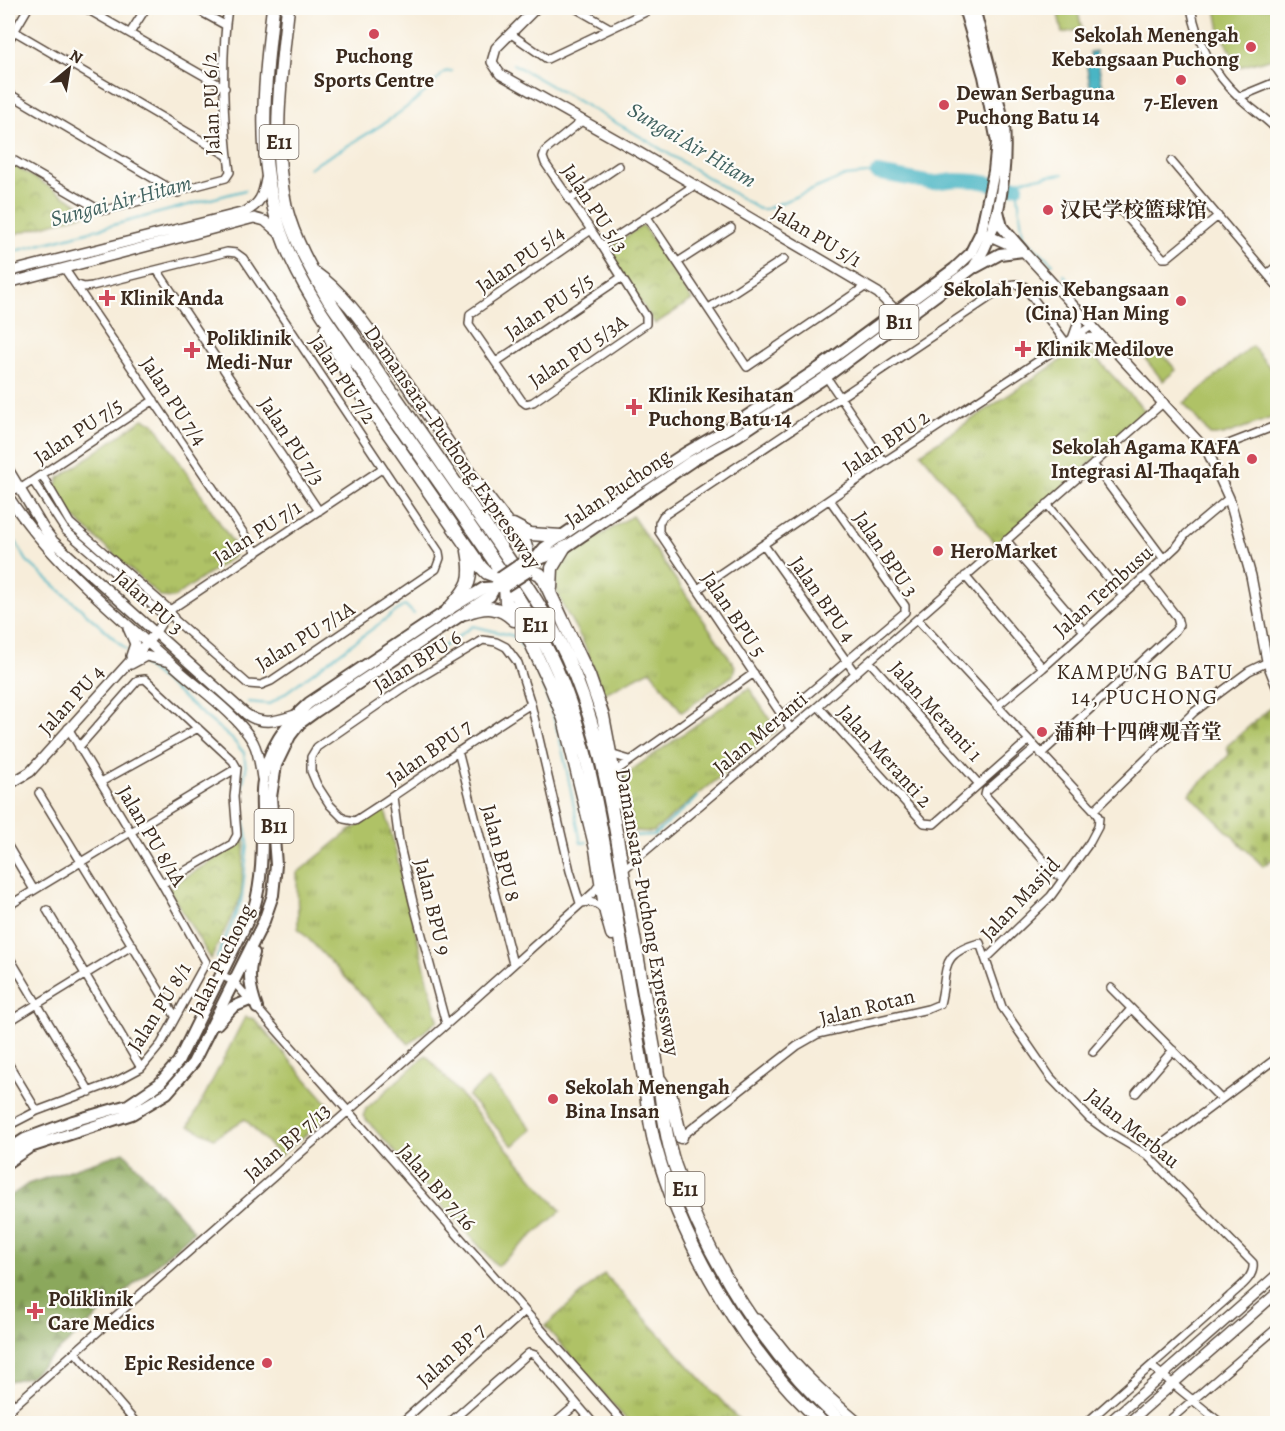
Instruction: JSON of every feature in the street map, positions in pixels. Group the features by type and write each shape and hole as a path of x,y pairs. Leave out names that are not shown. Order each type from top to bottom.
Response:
{"highway":[{"name":"Damansara–Puchong Expressway","path":"273,8 264,111 264,158 273,210 282,236 298,274 316,306 496,563 535,624 558,672 579,733 599,812 654,1144 678,1211 709,1276 746,1336 791,1393 824,1424"},
{"name":"Damansara–Puchong Expressway","path":"288,8 278,120 279,165 286,209 312,271 328,299 506,556 551,625 575,676 594,734 616,822 665,1126 675,1165 712,1253 734,1292 773,1348 844,1424"},
{"path":"312,271 333,286 368,330 494,508 525,544 530,564 543,578 552,595 589,676 603,716 617,790 616,822"},
{"path":"316,306 348,375 487,573 500,584 506,602 520,620 550,684 564,719 585,800 606,913 629,999"},
{"path":"494,508 517,528 530,534 562,542 551,571 552,595"},
{"path":"448,610 469,582 472,571 466,544"},
{"path":"466,613 480,608 502,610 526,635"},
{"path":"659,1079 671,1097 681,1137"}],"main road":[{"name":"Jalan Puchong","path":"964,8 984,76 997,142 999,172"},
{"name":"Jalan Puchong","path":"8,1150 35,1135 128,1105 159,1084 178,1062 244,930 259,893 262,849 262,780 275,743 295,715 309,703 365,673 466,613 490,596 500,584 530,564 548,557 562,542 633,494 687,452 823,372 973,268 984,252 986,234 995,201 1004,123 974,8"},
{"path":"995,201 1002,227 1023,251"},
{"name":"Jalan Puchong","path":"823,372 896,311 954,269 986,234"},
{"path":"973,268 1000,254 1023,251"},
{"name":"Jalan Puchong","path":"8,1162 30,1147 132,1114 167,1093 193,1063 233,981 251,951 273,895 276,866 271,797 272,781 282,748 300,723 448,610 484,588 500,584"},
{"path":"201,1047 222,1017 233,1006 253,1004 249,986 251,963 264,921"}],"street":[{"path":"8,42 28,8"},
{"path":"85,8 225,88"},
{"path":"130,33 146,8"},
{"path":"194,8 225,25"},
{"name":"Jalan PU 6/2","path":"8,157 98,209 111,210 226,178 230,172 225,88 225,25 228,8"},
{"path":"536,8 511,34 547,59 654,8"},
{"path":"575,8 610,28"},
{"path":"1191,8 1196,32 1218,74 1239,97 1278,131"},
{"path":"14,31 228,156"},
{"name":"Jalan PU 5/1","path":"511,34 493,54 492,62 500,74 583,120 878,293 896,311"},
{"path":"1239,97 1278,81"},
{"path":"8,93 178,192"},
{"name":"Jalan PU 5/3","path":"583,120 545,151 543,157 569,200 622,277 646,316 646,324"},
{"path":"1171,161 1278,287"},
{"path":"569,200 619,166"},
{"path":"8,272 245,212 255,207 263,197 267,174"},
{"path":"602,246 695,185"},
{"path":"1118,206 1163,258 1167,258 1218,216"},
{"name":"Jalan PU 5/1","path":"647,217 747,366 866,286"},
{"path":"8,283 254,219 265,221 282,236"},
{"path":"678,262 731,228"},
{"name":"Jalan PU 5/4","path":"526,404 470,324 470,314 591,230"},
{"path":"986,234 1023,251 1208,452 1228,498 1251,576 1267,661 1278,689"},
{"name":"Jalan PU 7/2","path":"75,284 92,286 227,252 236,253 243,258 383,468"},
{"path":"709,308 784,259"},
{"path":"1267,274 1278,265"},
{"name":"Jalan PU 7/4","path":"64,268 256,553"},
{"name":"Jalan PU 7/3","path":"156,270 319,511"},
{"name":"Jalan PU 5/5","path":"496,362 622,277"},
{"path":"839,396 1008,285 1024,286 1042,311 1070,341"},
{"path":"85,299 87,291 92,286"},
{"path":"1070,341 1078,325 1077,308"},
{"name":"Jalan PU 5/3A","path":"526,404 533,402 646,324"},
{"name":"Jalan BPU 2","path":"698,589 884,462 1093,325"},
{"path":"1070,341 1094,338 1108,343"},
{"path":"823,372 884,462"},
{"name":"Jalan BPU 5","path":"790,729 659,532 659,523 663,516 839,396"},
{"name":"Jalan PU 7/5","path":"20,489 154,400"},
{"name":"Jalan Meranti","path":"623,870 818,706 1164,402"},
{"path":"1208,452 1278,426"},
{"path":"1093,464 1163,558"},
{"name":"Jalan PU 7/1","path":"156,632 170,610 383,468"},
{"name":"Jalan PU 7/1A","path":"42,475 70,524 170,610 175,620 248,684 261,685 271,681 436,569 440,558 439,552 383,468"},
{"name":"Jalan PU 3","path":"8,469 53,541 256,721 274,722 295,715"},
{"path":"33,481 65,530 164,618 175,620"},
{"path":"8,487 20,489"},
{"path":"20,489 16,493 17,502 36,534"},
{"name":"Jalan PU 3","path":"8,496 36,534 123,619 237,722 247,734 258,755 262,780"},
{"name":"Jalan Tembusu","path":"997,706 1123,596 1177,546 1186,534 1228,498"},
{"name":"Jalan BPU 3","path":"782,716 905,612 905,606 830,500"},
{"path":"1047,504 1123,596"},
{"path":"1006,540 1084,631"},
{"name":"Jalan BPU 4","path":"764,544 855,673"},
{"path":"965,576 1043,668"},
{"path":"1064,878 1056,874 985,795 986,791 1039,751 1179,625 1177,617 1145,576"},
{"path":"123,619 134,636 135,644 135,650 126,666"},
{"path":"917,619 1094,810 1194,712 1249,671 1278,657"},
{"name":"Jalan PU 4","path":"8,785 30,772 156,632"},
{"name":"Jalan BPU 6","path":"344,819 330,805 311,771 311,757 317,747 402,689 483,640 496,642 506,647 518,663 531,704 570,870 580,903"},
{"path":"126,666 146,656 171,663"},
{"name":"Jalan Meranti 1","path":"869,661 978,783"},
{"path":"613,773 754,673"},
{"path":"79,747 138,680 145,679 233,761 237,768 234,797 236,839 232,844 162,884"},
{"name":"Jalan BPU 7","path":"344,819 355,821 531,704"},
{"name":"Jalan Meranti 2","path":"818,706 924,823 934,824 978,783"},
{"name":"Jalan PU 8/1A","path":"68,728 206,962"},
{"path":"101,782 198,728"},
{"path":"978,783 1029,740"},
{"name":"Jalan BPU 8","path":"458,751 513,964"},
{"path":"610,751 630,760"},
{"path":"8,906 130,830 237,768"},
{"path":"39,793 175,1016"},
{"name":"Jalan BPU 9","path":"393,797 399,842 413,902 446,1024"},
{"name":"Jalan Masjid","path":"986,959 1038,909 1064,878 1098,827 1099,818 1094,810"},
{"path":"8,846 34,890"},
{"name":"Jalan BP 7/13","path":"8,1411 446,1024 602,882"},
{"path":"580,903 596,903 606,913"},
{"path":"47,910 141,1068"},
{"name":"Jalan Merbau","path":"980,943 1002,1007 1051,1078 1090,1119 1147,1155 1253,1263 1254,1269 1248,1279 1229,1297"},
{"name":"Jalan Rotan","path":"681,1137 797,1046 818,1034 928,1010 940,1004 947,966 952,956 962,947 980,943"},
{"path":"8,1022 133,945"},
{"path":"8,955 90,1092"},
{"name":"Jalan PU 8/1","path":"8,1126 37,1111 90,1092 141,1068 161,1044 206,962"},
{"name":"Jalan BP 7/16","path":"221,975 233,981 625,1424"},
{"path":"1111,988 1221,1099"},
{"path":"1092,1052 1131,1009"},
{"path":"1136,1093 1173,1050"},
{"path":"1147,1155 1278,1057"},
{"path":"8,1063 37,1111"},
{"path":"1107,1424 1278,1274"},
{"path":"1127,1424 1278,1292"},
{"path":"1084,1424 1229,1297 1239,1308"},
{"name":"Jalan BP 7","path":"400,1424 525,1311"},
{"path":"748,1311 769,1330 788,1355 860,1424"},
{"path":"1165,1424 1278,1327"},
{"path":"75,1352 137,1424"},
{"path":"448,1424 530,1353 535,1355 594,1424"},
{"path":"1151,1366 1222,1424"},
{"path":"1129,1385 1139,1396"},
{"path":"8,1398 14,1405"},
{"path":"1108,1403 1117,1414"},
{"path":"554,1424 577,1404"},
{"path":"1270,1424 1278,1418"}],"green space":[{"path":"1057,8 1077,8 1082,29 1062,33"},
{"name":"Sekolah Menengah Kebangsaan Puchong","path":"1216,8 1277,8 1277,57 1239,67 1220,31"},
{"path":"8,162 92,212 8,236"},
{"path":"643,225 692,300 655,324 606,250"},
{"path":"1084,345 1147,413 997,545 921,453"},
{"path":"1252,346 1277,376 1277,416 1223,435 1210,435 1184,403"},
{"path":"1159,350 1176,370 1163,381 1146,360"},
{"path":"143,419 154,423 235,546 234,556 173,598 161,597 74,518 56,488 59,478"},
{"path":"632,516 735,666 733,675 682,712 650,670 603,694 589,655 566,613 558,592 556,571 560,560"},
{"path":"749,688 777,730 653,832 634,831 624,782 626,774"},
{"path":"1277,702 1277,856 1263,866 1189,794 1229,755 1227,746"},
{"path":"385,809 438,1020 409,1044 298,928 297,873 348,832"},
{"path":"245,840 241,897 211,959 168,888"},
{"path":"245,1017 254,1019 329,1105 327,1117 280,1156 245,1119 214,1138 189,1126"},
{"path":"426,1055 561,1211 497,1266 363,1116 366,1109"},
{"path":"488,1079 532,1129 513,1146 468,1096"},
{"path":"124,1152 194,1231 29,1377 8,1381 8,1198 28,1184"},
{"path":"604,1274 742,1423 629,1423 545,1326"}],"water":[{"path":"1096,51 1104,94 1092,96 1086,63 1091,61 1090,53"}],"waterway":[{"name":"Sungai Air Hitam","path":"513,64 641,137 759,209 766,209 845,176 877,173"},
{"name":"Sungai Air Hitam","path":"309,168 399,113 416,100 444,72 452,71"},
{"name":"Sungai Air Hitam","path":"877,173 932,183 955,180 1017,186"},
{"name":"Sungai Air Hitam","path":"1053,264 1023,236 1017,186 1021,180 1063,174"},
{"name":"Sungai Air Hitam","path":"8,253 245,190"},
{"name":"Sungai Air Hitam","path":"1064,275 1080,293"},
{"name":"Sungai Air Hitam","path":"1092,306 1102,317"},
{"path":"8,529 27,561 126,649"},
{"path":"248,702 270,704 405,605 414,614"},
{"path":"440,649 473,626 514,636 524,649 533,663 550,706 563,751 581,843 587,842"},
{"path":"143,664 232,739 244,753 246,769 240,797 248,842 242,899 217,958"},
{"path":"629,836 654,835 698,797"}],"place":[{"name":"Puchong Sports Centre","path":"374,34"},
{"name":"Sekolah Menengah Kebangsaan Puchong","path":"1251,47"},
{"name":"7-Eleven","path":"1181,80"},
{"name":"Dewan Serbaguna Puchong Batu 14","path":"944,105"},
{"name":"汉民学校篮球馆","path":"1048,210"},
{"name":"Klinik Anda","path":"107,298"},
{"name":"Sekolah Jenis Kebangsaan (Cina) Han Ming","path":"1181,301"},
{"name":"Klinik Medilove","path":"1023,349"},
{"name":"Poliklinik Medi-Nur","path":"192,350"},
{"name":"Klinik Kesihatan Puchong Batu 14","path":"634,407"},
{"name":"Sekolah Agama KAFA Integrasi Al-Thaqafah","path":"1252,459"},
{"name":"HeroMarket","path":"938,551"},
{"name":"蒲种十四碑观音堂","path":"1042,732"},
{"name":"Sekolah Menengah Bina Insan","path":"553,1099"},
{"name":"Poliklinik Care Medics","path":"35,1311"},
{"name":"Epic Residence","path":"267,1363"}],"district":[{"name":"KAMPUNG BATU 14, PUCHONG","path":"1145,684"}]}
